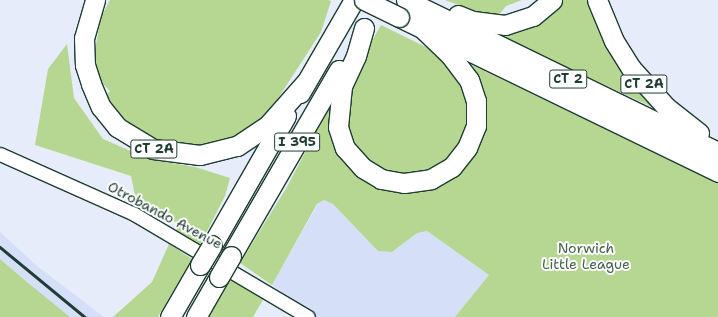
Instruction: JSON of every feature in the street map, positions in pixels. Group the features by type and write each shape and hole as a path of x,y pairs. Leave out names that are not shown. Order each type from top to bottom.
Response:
{"highway":[{"name":"CT 2A","path":"95,0 84,38 85,65 91,84 102,107 117,127 154,149 192,155 237,146 268,125 306,82"},
{"name":"I 395","path":"170,317 354,0"},
{"name":"CT 2","path":"364,0 408,6 718,152"},
{"name":"I 395","path":"196,317 380,0"},
{"path":"408,6 454,13 473,21 506,25 533,16 552,0"},
{"name":"CT 2A","path":"597,0 614,41 644,84 674,114 718,147"},
{"name":"CT 2","path":"408,6 422,28 718,172"},
{"path":"364,28 356,56 342,86 338,127 346,148 363,168 381,178 404,183 431,179 452,167 468,148 476,126 477,107 469,80 450,55 422,28"}],"street":[{"name":"Otrobando Avenue","path":"0,154 134,214 308,317"}],"shaded area":[{"path":"324,200 333,204 378,251 392,252 417,233 427,231 489,275 455,317 316,317 272,285 318,204"},
{"path":"0,232 37,266 104,317 70,317 49,300 0,259"}],"green space":[{"path":"110,0 331,1 321,32 266,117 246,134 206,148 165,147 125,127 103,98 110,91 98,79 94,55 101,17"},
{"path":"445,0 522,0 506,6 498,16 474,11"},
{"path":"557,0 591,0 651,103 650,106 491,32"},
{"path":"381,25 442,55 457,69 471,116 462,146 440,169 409,178 370,166 346,136 350,79"},
{"path":"67,44 74,98 103,139 149,159 195,167 230,178 225,196 200,245 176,230 178,224 136,200 131,176 35,145 48,69"},
{"name":"Norwich Little League","path":"472,65 718,183 718,317 455,317 489,275 427,231 417,233 392,252 378,251 333,204 324,200 317,204 272,285 240,263 287,187 330,105 334,135 385,184 465,163 477,85"},
{"path":"169,244 192,259 158,317 113,317 152,282"},
{"path":"0,259 27,282 70,317 0,317"},
{"path":"229,280 264,298 253,317 208,317"}],"railway":[{"path":"0,247 85,317"}]}
